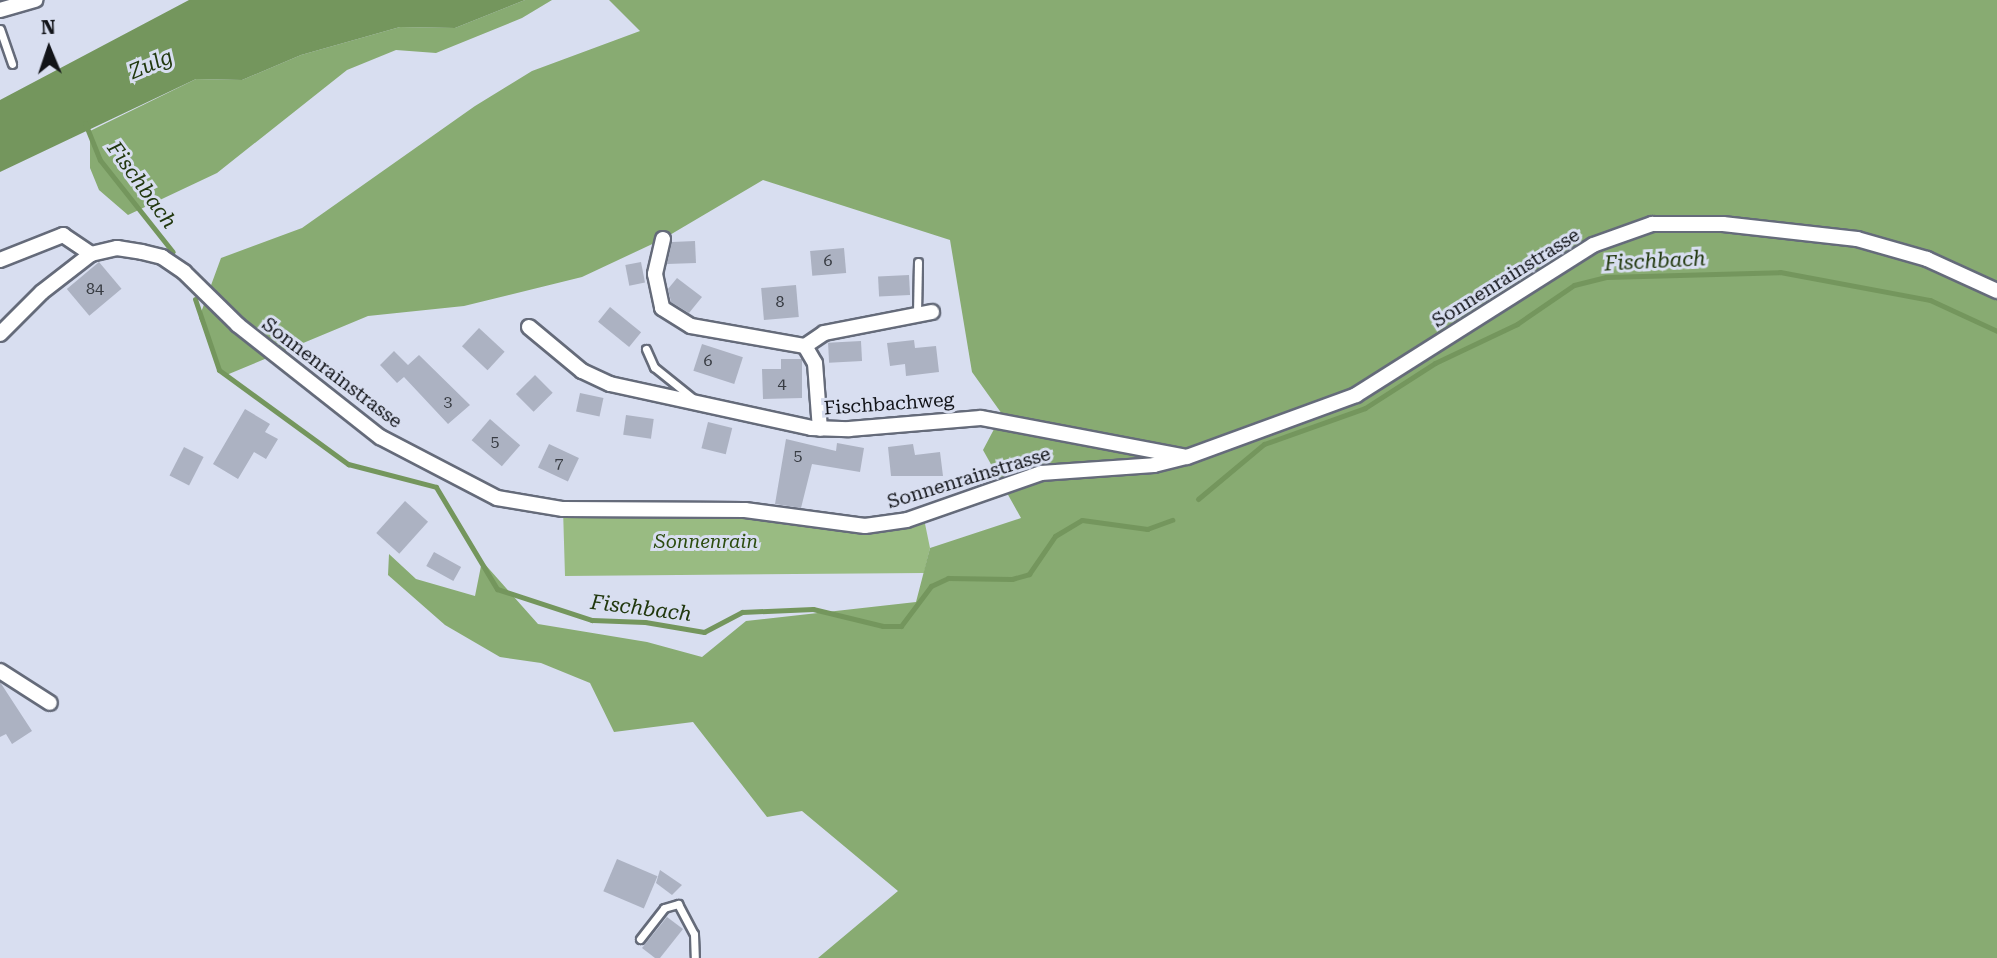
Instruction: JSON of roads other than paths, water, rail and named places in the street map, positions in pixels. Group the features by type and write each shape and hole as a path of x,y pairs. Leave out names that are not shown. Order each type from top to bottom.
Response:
{"street":[{"path":"4,6 36,0"},
{"name":"Sonnenrainstrasse","path":"91,254 117,248 162,257 238,325 380,437 472,487 528,506 602,512 745,510 880,525 907,520 1041,472 1154,466 1187,457 1356,396 1593,245 1652,224 1723,224 1857,239 1927,259 1997,291"},
{"path":"0,260 63,235 91,254 42,292 0,334"},
{"path":"663,239 655,283 659,302 673,318 691,327 806,346 824,333 924,313"},
{"name":"Fischbachweg","path":"530,327 593,378 697,404 820,429 981,418 1187,457"},
{"path":"806,346 815,363 820,429"},
{"path":"0,671 50,703"}],"lane":[{"path":"0,30 12,64"},
{"path":"918,262 924,313"},
{"path":"646,349 654,367 697,404"},
{"path":"640,939 664,908 678,904 694,934 695,958"}],"water":[{"name":"Zulg","path":"189,0 525,0 455,28 400,27 301,55 242,80 196,79 0,172 0,100"}],"waterway":[{"name":"Fischbach","path":"85,123 100,160 173,252"},
{"name":"Fischbach","path":"1198,499 1264,444 1365,408 1435,363 1517,324 1574,285 1606,277 1780,272 1930,300 1997,331"},
{"name":"Fischbach","path":"195,299 219,370 348,464 436,487 497,589 592,620 645,622 704,632 742,612 813,609 883,626 901,626 931,586 948,578 1012,579 1029,574 1055,536 1082,520 1147,529 1172,520"}],"park label":[{"name":"Sonnenrain","path":"706,542"}]}
